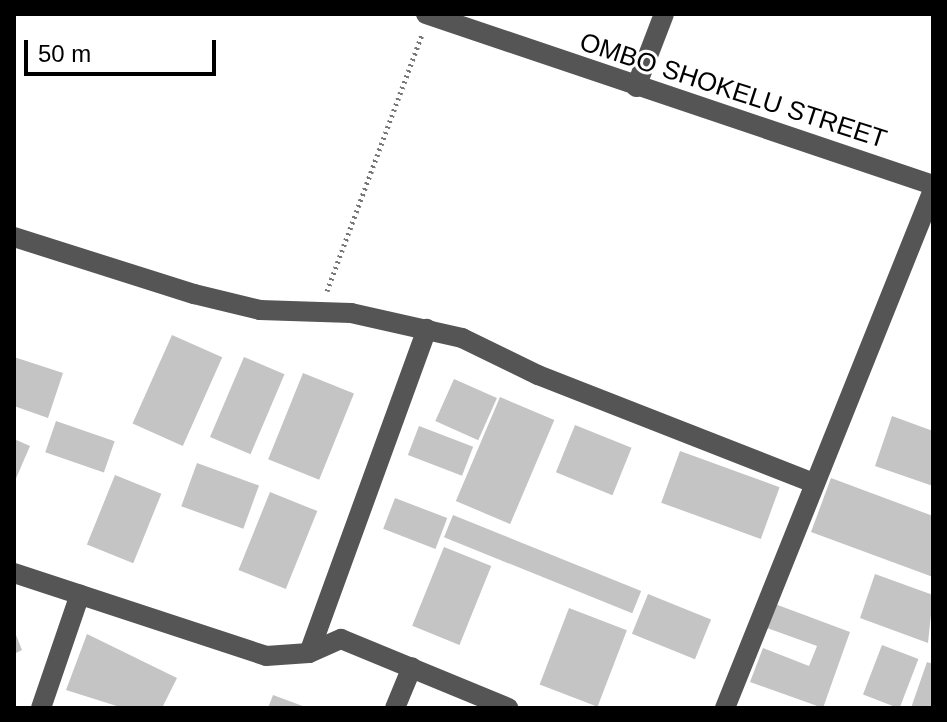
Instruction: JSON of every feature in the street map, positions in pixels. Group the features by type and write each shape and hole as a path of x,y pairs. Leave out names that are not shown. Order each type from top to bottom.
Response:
{"street":[{"name":"OMBO SHOKELU STREET","path":"428,14 933,187"},
{"path":"636,87 664,14"},
{"path":"732,706 814,483 933,187"},
{"path":"14,237 194,294 286,313 320,311 462,338 538,375 814,483"},
{"path":"309,653 427,329"},
{"path":"14,573 266,656 309,653 341,639 508,708"},
{"path":"41,708 80,594"},
{"path":"395,708 412,667"}],"path":[{"path":"320,311 428,14"}],"building":[{"path":"172,335 222,357 183,446 133,424"},
{"path":"14,357 63,373 48,418 14,406"},
{"path":"244,357 285,374 251,454 210,437"},
{"path":"303,373 354,394 319,480 268,459"},
{"path":"454,379 497,398 478,440 435,421"},
{"path":"500,397 554,420 510,524 456,501"},
{"path":"892,416 933,431 933,486 875,466"},
{"path":"56,421 115,441 104,472 45,452"},
{"path":"575,425 632,448 612,495 556,472"},
{"path":"419,426 473,447 462,476 408,455"},
{"path":"14,439 30,446 14,483"},
{"path":"680,451 780,487 761,539 661,503"},
{"path":"197,463 259,486 243,529 181,506"},
{"path":"115,475 161,494 133,563 87,545"},
{"path":"831,478 933,516 933,577 811,532"},
{"path":"270,492 317,511 286,589 239,570"},
{"path":"395,498 447,518 435,549 383,529"},
{"path":"453,515 641,591 632,613 444,537"},
{"path":"444,547 491,566 459,645 412,626"},
{"path":"875,574 933,595 928,643 860,618"},
{"path":"648,594 711,619 695,659 632,634"},
{"path":"775,604 850,632 823,708 750,682 763,648 809,666 817,646 767,628"},
{"path":"569,608 627,630 597,707 540,685"},
{"path":"14,630 22,650 14,654"},
{"path":"87,634 177,678 162,708 123,708 66,690"},
{"path":"882,645 918,659 900,708 863,694"},
{"path":"927,662 933,664 933,708 911,708"},
{"path":"273,695 308,708 268,708"}]}
